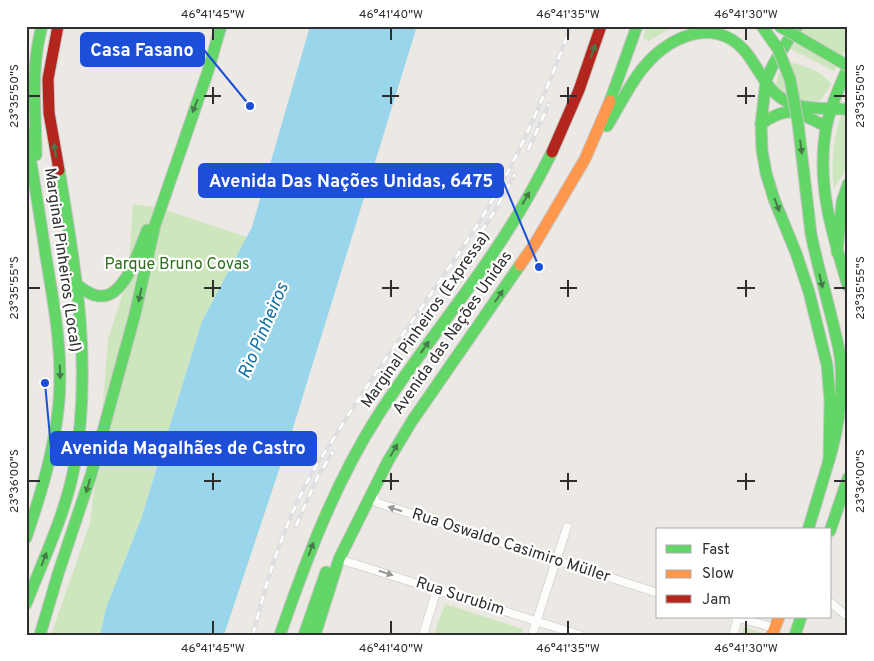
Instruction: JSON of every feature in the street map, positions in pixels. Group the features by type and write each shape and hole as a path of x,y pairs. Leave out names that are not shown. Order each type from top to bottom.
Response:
{"main road":[{"path":"36,186 37,123 34,77 42,26"},
{"path":"26,604 66,501 82,418 83,362 76,284 68,221 49,113 48,78 58,26"},
{"path":"40,635 91,475 136,314 155,224 208,71 221,26"},
{"name":"Marginal Pinheiros (Expressa)","path":"280,635 318,530 347,470 397,387 509,228 540,175 564,126 581,85 601,26"},
{"path":"626,58 629,26"},
{"name":"Avenida das Nações Unidas","path":"317,634 339,559 363,508 412,421 536,242 585,158 612,97 636,26"},
{"path":"762,26 778,49 790,79 798,123 811,234 839,351 840,397 832,452 809,528"},
{"path":"779,26 848,66 830,108 821,168 823,194 837,252 848,286"},
{"path":"796,26 766,80 761,124 762,150 766,173 774,199 796,253 809,292 827,365 830,400 829,460"},
{"path":"585,158 648,62 678,38 704,31 718,33 733,39 780,98 790,103 848,109"},
{"path":"761,124 780,112 791,110 802,113 826,126"},
{"name":"Marginal Pinheiros (Local)","path":"26,133 54,301 59,344 60,382 54,442 44,485 26,538"},
{"path":"837,252 842,202 848,184"},
{"path":"76,284 94,295 104,296 115,290 136,260 147,230 165,195"},
{"path":"831,528 845,498 848,478"},
{"path":"304,635 330,557 363,508"},
{"path":"795,635 801,618"}],"street":[{"name":"Rua Oswaldo Casimiro Müller","path":"372,491 378,503 656,591"},
{"path":"532,635 567,527"},
{"name":"Rua Surubim","path":"339,559 580,635"},
{"path":"423,635 437,589"},
{"path":"832,604 848,617"},
{"path":"733,635 736,618 775,627"}],"green space":[{"path":"646,26 674,26 649,41 643,39"},
{"path":"804,26 848,26 848,45 834,71 791,49"},
{"path":"793,63 825,77 831,85 821,100 813,103 784,95 776,87 782,68"},
{"path":"845,105 848,106 848,166 834,188 832,167 834,146 838,125"},
{"name":"Parque Bruno Covas","path":"133,204 156,207 247,237 202,321 141,519 106,608 100,635 51,635 90,523 100,441 108,339 128,277"},
{"path":"445,604 523,629 521,635 434,635"},
{"path":"743,627 762,633 762,635 741,635"}],"water":[{"name":"Rio Pinheiros","path":"310,26 417,26 293,428 224,635 100,635 106,608 141,519 202,321 252,227"}],"railway":[{"path":"253,635 280,544 306,484 355,405 489,206 528,131 571,26"},
{"path":"528,150 549,104"},
{"path":"481,232 515,174"},
{"path":"296,526 318,476 333,452"}],"traffic: fast":[{"path":"36,155 34,90 36,58 42,26"},
{"path":"40,635 91,475 135,314 155,225 208,71 221,26"},
{"path":"610,101 637,26"},
{"path":"762,26 778,49"},
{"path":"779,26 848,66"},
{"path":"797,26 774,63 766,80 761,124 762,150 766,173 809,292 827,365 830,400 829,460 809,528"},
{"path":"607,126 633,82 653,57 665,47 678,40 691,35 705,33 719,34 732,40 744,50 768,86 780,98 795,105 848,109"},
{"path":"778,49 790,79 798,123 811,234"},
{"path":"848,67 836,95 827,124 823,166 824,186 831,227 848,286"},
{"path":"761,124 779,114 793,112 825,126"},
{"path":"26,133 55,311 60,365 59,401 51,453 26,538"},
{"path":"280,635 322,523 347,469 377,417 404,376 499,244 552,152"},
{"path":"26,604 65,503 74,468 80,431 82,393 80,319 71,244 59,170"},
{"path":"837,252 842,202 848,184"},
{"path":"76,284 97,296 109,294 117,289 124,281 136,259 147,230"},
{"path":"811,234 841,363 840,405 836,434 829,460"},
{"path":"315,635 339,559 388,461 412,421 520,265"},
{"path":"831,528 848,478"},
{"path":"304,635 326,572"},
{"path":"795,635 801,618"}],"traffic: slow":[{"path":"520,265 536,242 585,159 610,101"},
{"path":"772,635 779,618"}],"traffic: jam":[{"path":"58,26 48,79 49,113 59,170"},
{"path":"552,152 579,90 601,26"}],"place":[{"name":"Casa Fasano","path":"250,106"},
{"name":"Avenida Das Nações Unidas, 6475","path":"539,267"},
{"name":"Avenida Magalhães de Castro","path":"45,383"}]}
